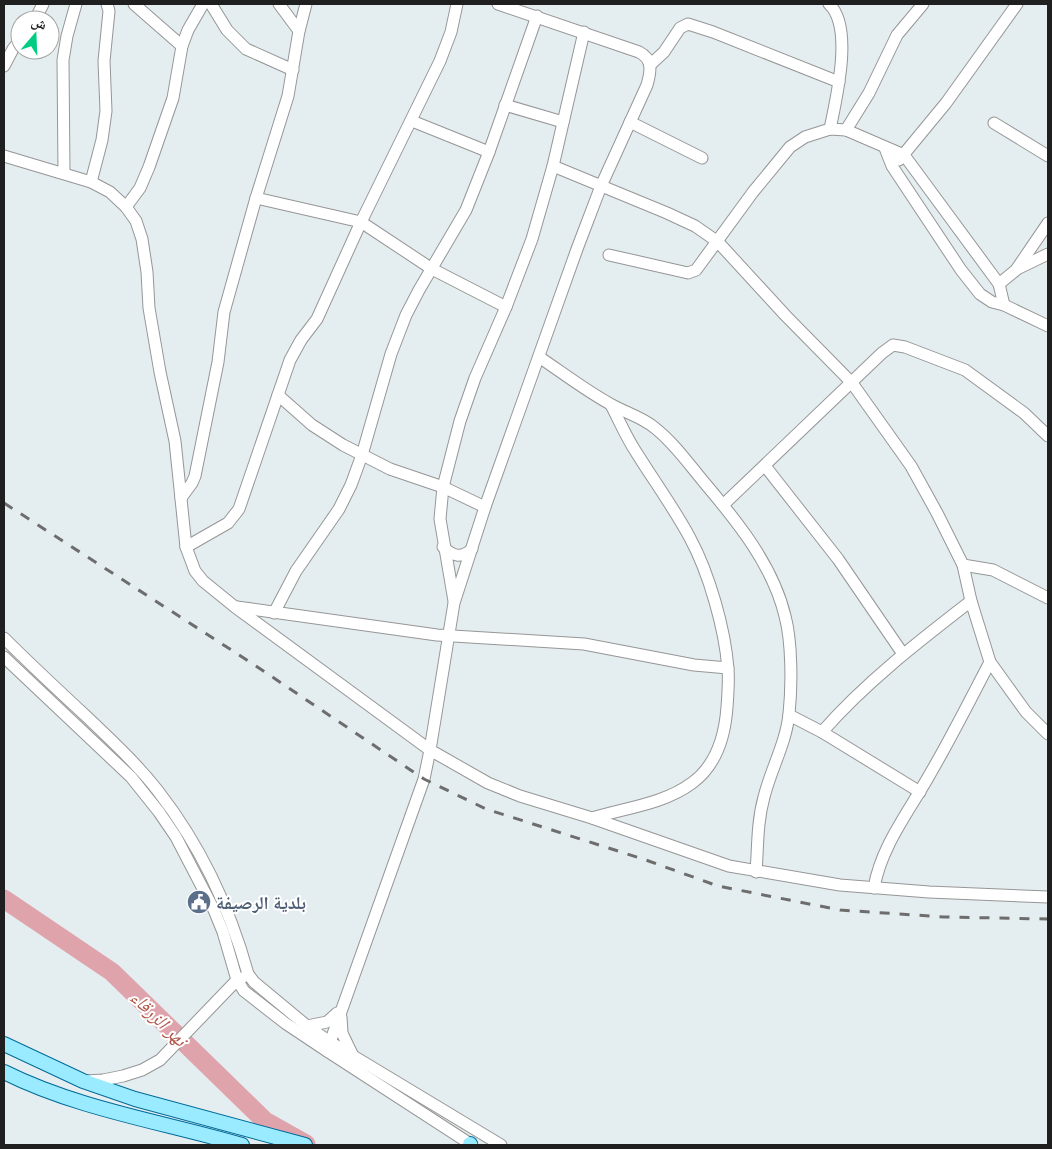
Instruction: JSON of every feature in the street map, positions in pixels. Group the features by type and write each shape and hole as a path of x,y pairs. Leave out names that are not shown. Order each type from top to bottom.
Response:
{"main road":[{"path":"4,1044 83,1081 144,1102 305,1145"},
{"path":"4,1072 26,1083 94,1106 242,1145"}],"street":[{"path":"64,173 63,60 67,36 76,4"},
{"path":"91,182 102,140 106,111 104,61 109,12 107,4"},
{"path":"134,4 182,46"},
{"path":"126,207 140,188 149,167 173,98 182,46 188,30 203,4"},
{"path":"211,4 227,30 246,49 293,70"},
{"path":"279,4 299,31"},
{"path":"181,498 195,476 218,362 224,312 256,198 288,96 299,31 306,4"},
{"path":"186,547 228,523 239,510 290,360 301,340 317,319 361,222 440,62 451,32 457,4"},
{"path":"327,1045 421,790 430,750 454,603 485,507 601,186 651,70 647,57 638,52 498,4"},
{"path":"829,4 839,21 841,35 841,63 830,129"},
{"path":"846,130 868,93 896,35 923,4"},
{"path":"892,166 904,156 946,103 1017,4"},
{"path":"274,612 296,571 339,509 351,485 362,455 391,354 406,315 466,210 489,152 537,16"},
{"path":"650,65 664,52 680,28 688,24 713,32 838,82"},
{"path":"454,603 443,547 440,519 443,487 460,421 475,378 506,307 532,239 553,166 584,32"},
{"path":"4,66 10,55"},
{"path":"505,105 563,122"},
{"path":"412,120 489,152"},
{"path":"630,122 702,158"},
{"path":"994,122 1048,156"},
{"path":"610,254 688,273 698,268 758,185 790,146 805,137 830,129 846,130 904,156 999,284 1004,305"},
{"path":"885,148 892,166 961,270 980,294 992,302 1004,305 1048,326"},
{"path":"4,156 91,182 110,192 126,207 136,221 142,238 147,272 149,308 160,372 172,421 186,547 190,560 199,576 235,607 430,750 488,783 534,801 592,818 730,866 818,882 874,888 1048,897"},
{"path":"553,166 695,226 718,242 852,383 911,466 937,513 962,565 990,662 1026,712 1048,734"},
{"path":"256,198 361,222 432,269 506,307"},
{"path":"1016,270 1048,223"},
{"path":"999,284 1016,270 1048,254"},
{"path":"723,505 890,347 898,345 965,370 1024,413 1048,436"},
{"path":"539,357 611,405 654,427 670,442 723,505 747,539 778,593 786,617 790,661 789,715 782,746 760,814 756,872"},
{"path":"278,395 312,425 362,455 390,469 443,487 485,507"},
{"path":"592,818 666,796 684,788 699,777 716,755 723,737 726,712 728,668 710,584 684,527 634,449 611,405"},
{"path":"765,466 838,559 903,654"},
{"path":"443,547 459,556 466,554 472,549"},
{"path":"962,565 993,570 1048,598"},
{"path":"822,732 858,693 903,654 971,601"},
{"path":"235,607 449,636 584,644 694,665 728,668"},
{"path":"4,638 113,742 159,792 200,858 228,914 248,974 327,1045 354,1058 500,1145"},
{"path":"4,657 146,794 176,837 214,910 223,932 237,980 253,998 327,1045 471,1145"},
{"path":"874,888 888,846 950,739 990,662"},
{"path":"789,715 822,732 920,792"},
{"path":"104,752 113,742"},
{"path":"83,1081 123,1076 142,1070 160,1060 237,980 248,974"},
{"path":"307,1026 327,1022 339,1013"},
{"path":"339,1013 342,1033 354,1058"},
{"path":"201,1133 220,1145"}],"waterway":[{"name":"نهر الزرقاء","path":"4,899 112,972 265,1121 306,1144"}],"railway":[{"path":"4,503 253,664 424,779 486,809 643,859 718,886 840,910 944,917 1048,919"}],"place":[{"name":"بلدية الرصيفة","path":"199,902"}]}
